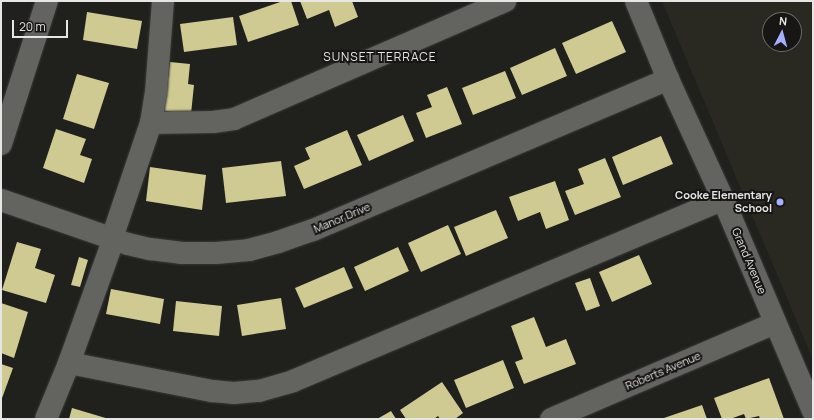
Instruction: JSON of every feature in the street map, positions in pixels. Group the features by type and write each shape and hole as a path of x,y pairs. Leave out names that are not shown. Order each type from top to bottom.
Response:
{"street":[{"path":"1,144 47,1"},
{"path":"46,419 69,363 113,238 151,123 156,86 163,1"},
{"path":"151,123 213,122 234,119 506,1"},
{"name":"Grand Avenue","path":"636,1 668,79 723,199 813,410"},
{"name":"Manor Drive","path":"1,200 150,249 181,253 240,251 278,242 313,230 668,79"},
{"path":"69,363 212,391 234,393 259,391 293,381 723,199"},
{"name":"Roberts Avenue","path":"551,419 775,323"}],"shaded area":[{"name":"Cooke Elementary School","path":"662,1 813,1 813,360"}],"building":[{"path":"283,1 291,1 299,25 248,42 239,16"},
{"path":"300,1 352,1 358,17 335,27 329,10 307,19"},
{"path":"87,12 142,21 137,49 83,40"},
{"path":"233,17 237,45 184,52 180,24"},
{"path":"612,21 626,52 576,74 562,43"},
{"path":"555,48 567,76 522,95 510,68"},
{"path":"170,62 190,64 188,84 194,85 191,114 164,111"},
{"path":"505,71 516,98 473,115 462,88"},
{"path":"77,74 109,83 94,129 63,119"},
{"path":"447,87 462,124 426,138 416,113 432,107 427,95"},
{"path":"403,115 414,141 369,161 357,135"},
{"path":"56,129 86,139 80,155 92,159 84,183 43,168"},
{"path":"347,130 362,165 304,189 294,166 310,159 305,148"},
{"path":"661,136 673,164 623,185 612,157"},
{"path":"605,158 621,197 575,215 565,191 584,184 578,169"},
{"path":"281,161 286,196 226,203 222,168"},
{"path":"150,167 206,175 202,210 146,201"},
{"path":"555,181 569,220 546,229 540,212 518,221 509,197"},
{"path":"496,210 508,238 466,256 454,227"},
{"path":"448,225 461,254 421,272 408,243"},
{"path":"17,242 41,249 35,268 55,275 46,303 2,290"},
{"path":"398,247 409,271 365,291 354,267"},
{"path":"639,255 652,284 612,302 599,272"},
{"path":"79,257 88,260 80,287 71,285"},
{"path":"344,267 353,288 304,308 295,288"},
{"path":"590,278 600,306 586,311 575,283"},
{"path":"111,289 164,299 160,324 106,314"},
{"path":"281,298 286,329 242,336 237,305"},
{"path":"176,301 222,306 219,336 173,331"},
{"path":"1,303 28,312 14,358 1,353"},
{"path":"534,317 546,347 566,339 576,364 524,384 515,362 523,359 511,326"},
{"path":"503,360 514,388 466,408 454,380"},
{"path":"1,364 13,368 1,401"},
{"path":"769,378 784,419 760,419 759,416 746,419 744,414 730,419 722,419 714,398"},
{"path":"442,382 463,413 455,419 440,419 438,416 434,419 406,419 400,410"},
{"path":"702,405 707,419 661,419"},
{"path":"72,408 109,419 69,419"},
{"path":"391,411 396,419 377,419"}],"place":[{"name":"Cooke Elementary School","path":"780,202"}],"district":[{"name":"SUNSET TERRACE","path":"380,57"}]}
